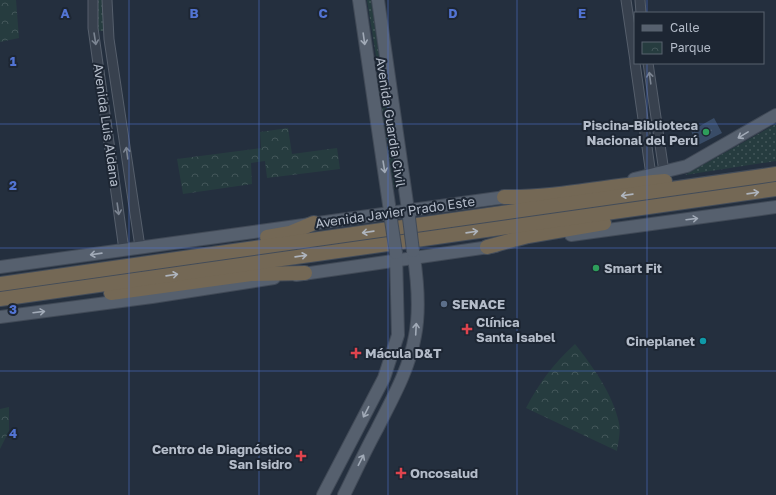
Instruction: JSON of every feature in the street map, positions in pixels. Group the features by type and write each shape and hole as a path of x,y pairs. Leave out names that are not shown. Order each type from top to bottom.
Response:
{"highway":[{"name":"Avenida Javier Prado Este","path":"0,284 776,174"},
{"path":"504,197 529,198 628,184 685,179 735,180"},
{"path":"0,300 776,189"},
{"path":"487,247 540,233 679,211 724,197"},
{"path":"88,272 125,258 278,236 314,223"},
{"path":"49,293 119,292 251,274 305,273"}],"main road":[{"name":"Avenida Guardia Civil","path":"323,495 384,378 398,334 396,256 359,0"},
{"name":"Avenida Guardia Civil","path":"344,495 407,369 414,341 417,313 414,254 378,0"},
{"name":"Avenida Javier Prado Este","path":"0,267 314,223 408,214 504,197 631,180 691,164 776,115"},
{"path":"0,317 152,297 305,273 396,256 487,247 776,207"},
{"path":"356,431 367,439 371,439"}],"street":[{"name":"Avenida Luis Aldana","path":"93,0 93,28 124,250"},
{"name":"Avenida Luis Aldana","path":"107,0 109,39 140,247"},
{"path":"626,0 634,55"},
{"path":"640,0 641,12"},
{"path":"635,64 651,175"},
{"path":"648,64 664,172"},
{"path":"640,97 653,96"}],"green space":[{"path":"0,0 16,0 19,38 0,42"},
{"path":"97,0 102,0 106,31 98,31 96,26"},
{"path":"367,0 371,0 380,63 377,62"},
{"path":"381,87 384,87 386,91 398,189 394,189 378,91"},
{"path":"776,124 776,161 685,175"},
{"path":"288,128 292,154 337,148 340,169 267,178 265,161 251,163 252,184 183,194 177,159 261,148 260,132"},
{"path":"575,344 602,381 616,412 620,426 617,451 526,408 536,390 560,358"},
{"path":"9,407 9,431 0,449 0,409"}],"water":[{"name":"Piscina-Biblioteca Nacional del Perú","path":"714,118 722,133 698,145 691,131"}],"place":[{"name":"Piscina-Biblioteca Nacional del Perú","path":"706,132"},
{"name":"Smart Fit","path":"596,268"},
{"name":"SENACE","path":"444,304"},
{"name":"Clínica Santa Isabel","path":"467,329"},
{"name":"Cineplanet","path":"703,341"},
{"name":"Mácula D&T","path":"356,353"},
{"name":"Centro de Diagnóstico San Isidro","path":"301,456"},
{"name":"Oncosalud","path":"401,473"}]}
